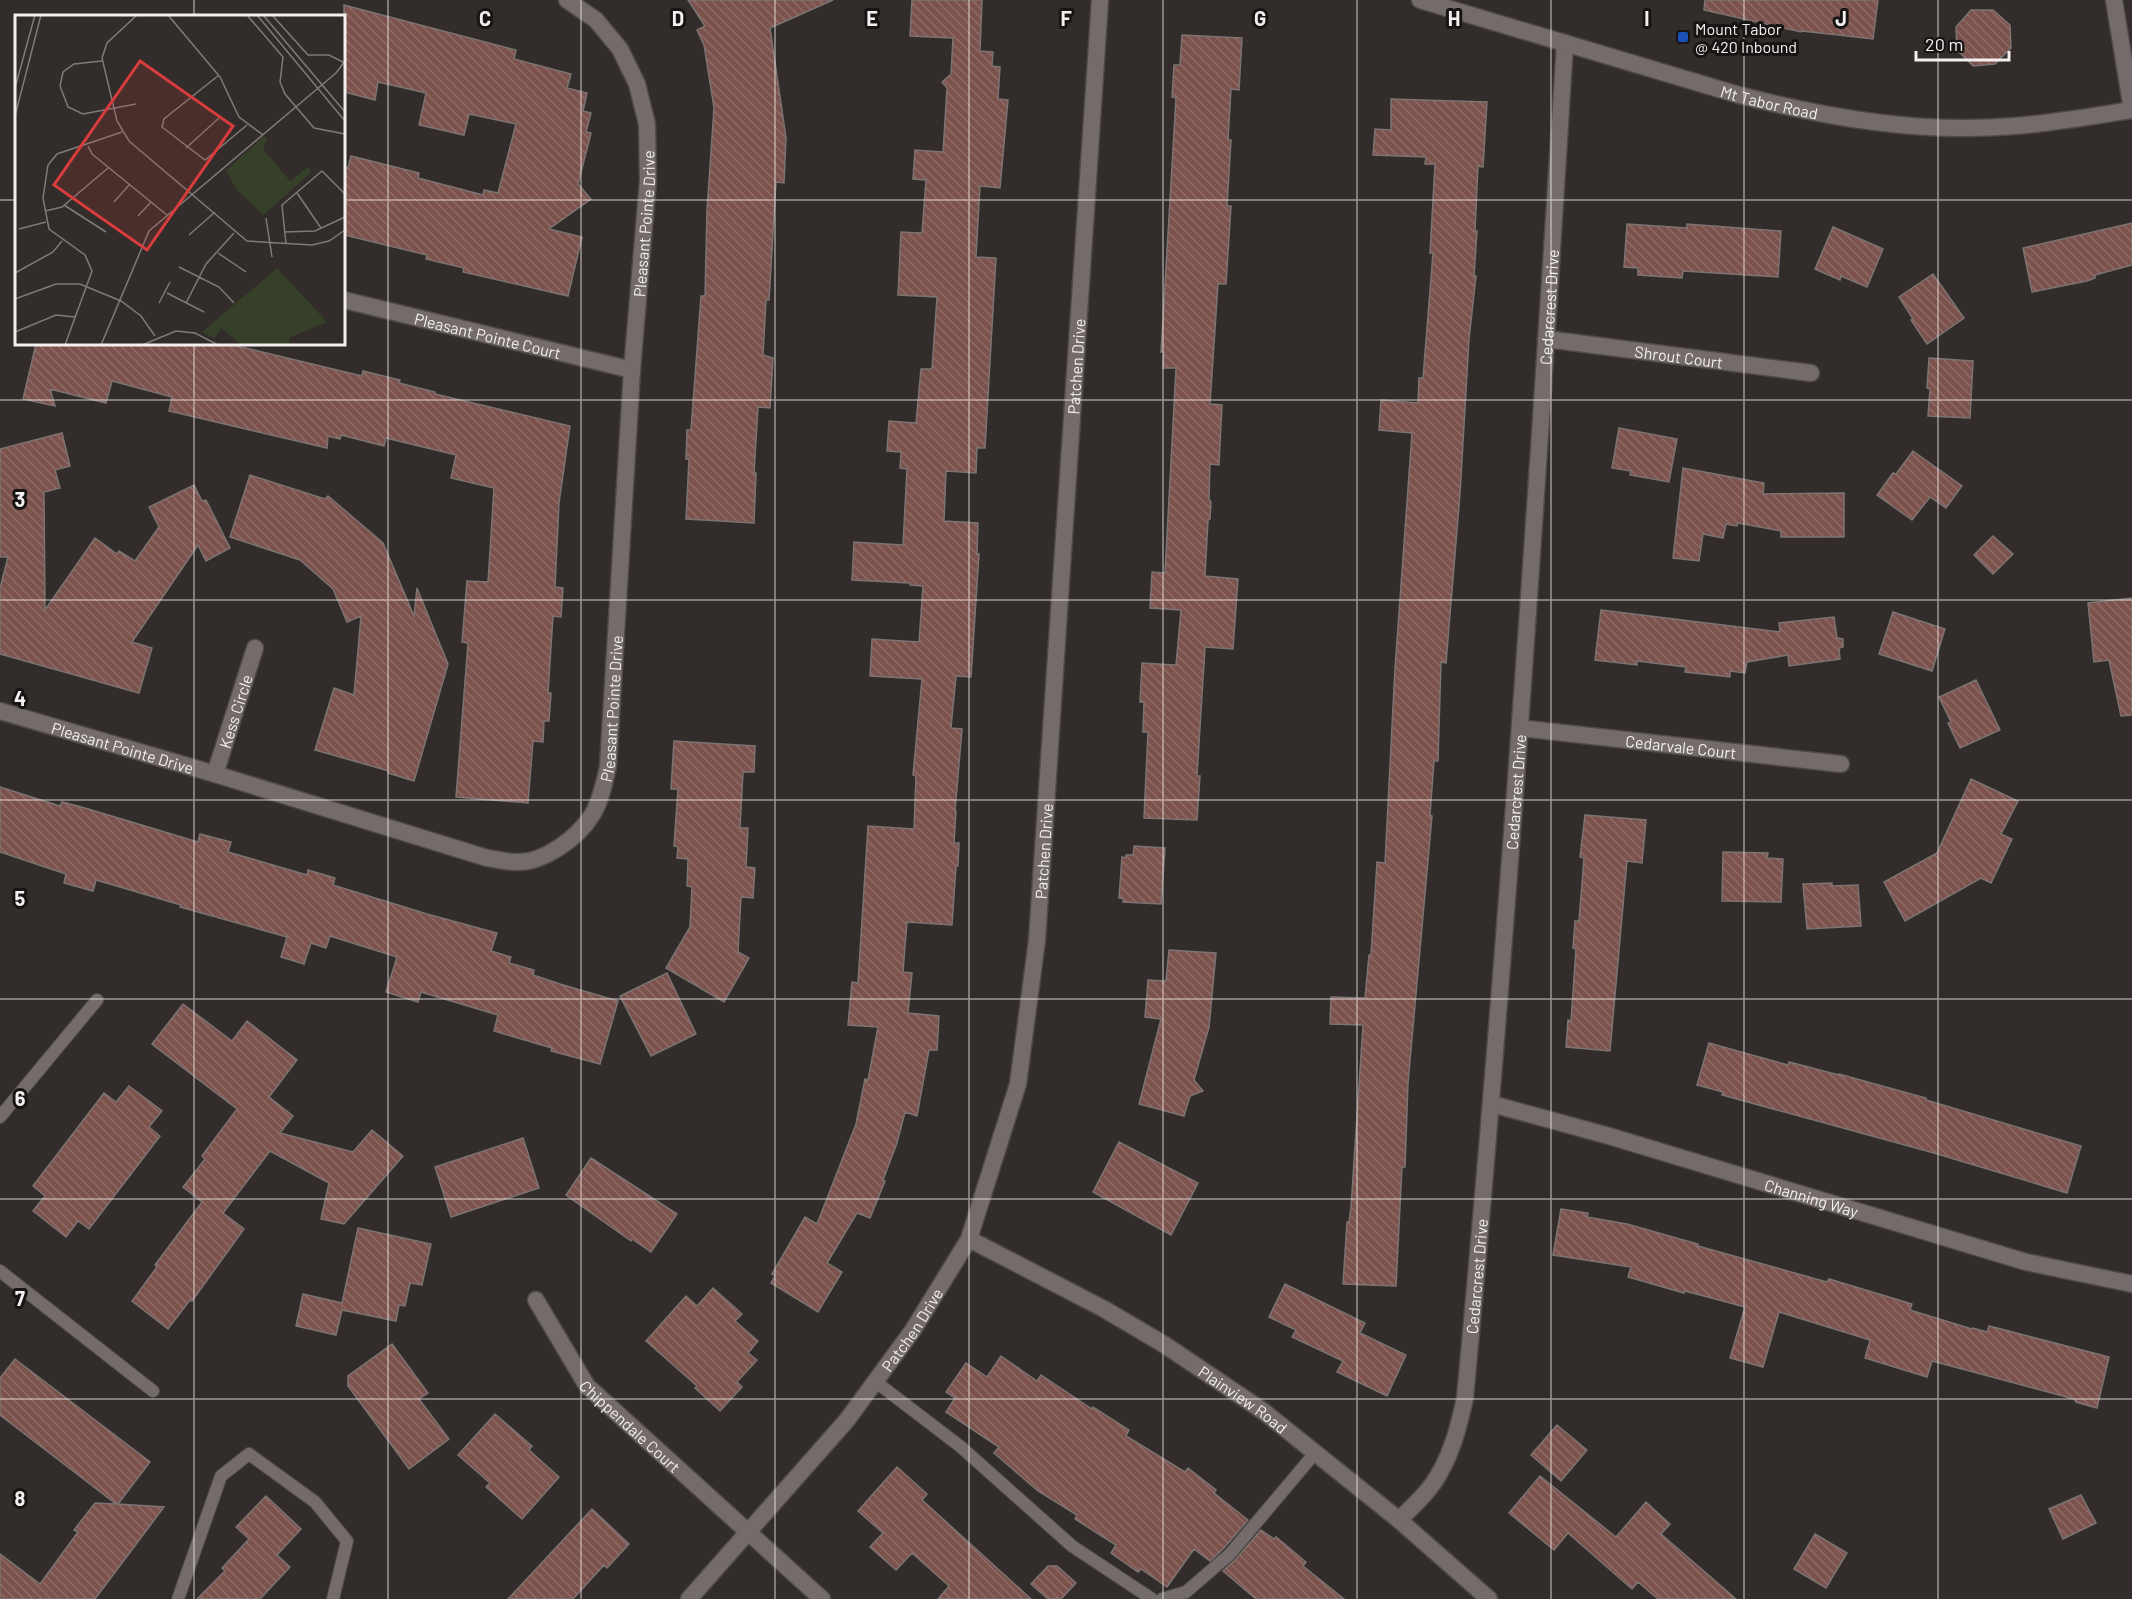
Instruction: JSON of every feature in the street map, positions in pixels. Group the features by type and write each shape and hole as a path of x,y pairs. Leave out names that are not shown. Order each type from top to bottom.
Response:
{"street":[{"name":"Pleasant Pointe Drive","path":"0,711 216,774 487,858 517,863 544,856 569,840 592,816 600,800 608,767 632,370 648,180 647,124 637,84 620,49 596,20 567,0"},
{"name":"Patchen Drive","path":"689,1599 847,1420 913,1330 969,1239 1018,1083 1037,940 1100,0"},
{"name":"Mt Tabor Road","path":"1420,0 1770,103 1839,117 1889,124 1946,127 2013,126 2132,110"},
{"path":"2114,0 2132,110"},
{"name":"Cedarcrest Drive","path":"1399,1520 1422,1497 1439,1475 1455,1440 1465,1398 1492,1104 1520,728 1564,43"},
{"name":"Pleasant Pointe Court","path":"345,300 632,370"},
{"name":"Shrout Court","path":"1546,339 1811,373"},
{"name":"Kess Circle","path":"216,774 255,648"},
{"name":"Cedarvale Court","path":"1520,728 1841,764"},
{"name":"Channing Way","path":"1492,1104 1609,1136 2026,1262 2132,1284"},
{"name":"Plainview Road","path":"969,1239 1104,1309 1165,1345 1263,1411 1399,1520 1489,1599"},
{"name":"Chippendale Court","path":"536,1300 587,1386 822,1599"}],"lane":[{"path":"0,1117 97,1000"},
{"path":"0,1271 153,1391"},
{"path":"876,1382 961,1447 1072,1546 1152,1599"},
{"path":"1162,1599 1186,1592 1230,1554 1315,1453"},
{"path":"178,1599 221,1476 249,1454 315,1502 347,1541 333,1599"}],"building":[{"path":"688,0 833,0 770,28 786,138 784,183 776,182 769,300 766,300 763,355 773,358 770,408 758,407 754,523 686,519 689,459 686,459 687,430 691,430 701,296 705,296 707,210 714,108 704,45 697,30 705,26"},
{"path":"912,0 982,0 980,51 993,52 992,66 1000,67 998,99 1008,100 1000,188 980,186 976,257 996,258 985,448 977,448 976,473 946,471 944,521 978,523 977,554 979,554 971,677 956,676 951,728 962,729 954,843 959,843 958,866 956,866 952,925 907,922 903,972 912,973 908,1013 939,1016 937,1050 929,1050 917,1116 905,1112 897,1143 883,1180 885,1181 870,1218 857,1213 827,1263 842,1272 818,1312 771,1283 775,1276 772,1274 805,1217 817,1224 856,1124 865,1079 868,1080 878,1027 848,1025 852,982 858,983 868,826 914,829 916,776 913,775 922,679 870,676 872,639 919,642 923,586 910,585 910,583 852,580 854,542 903,545 907,469 900,468 901,452 887,451 889,421 916,423 921,369 932,369 937,297 898,295 901,232 922,233 926,180 913,179 915,150 943,152 947,88 942,82 951,74 953,38 910,36"},
{"path":"1705,0 1878,0 1873,39 1801,32 1704,10"},
{"path":"344,5 516,50 514,59 571,74 567,88 587,93 583,111 591,113 586,132 591,133 578,184 591,199 549,229 582,237 568,296 463,272 464,268 426,259 427,255 345,235 345,167 348,168 351,156 419,173 418,178 483,195 484,190 498,193 516,124 469,114 464,135 419,125 426,93 378,82 375,100 345,92"},
{"path":"1971,10 1993,10 2010,25 2011,48 1995,64 1973,66 1957,50 1956,27"},
{"path":"1182,35 1242,38 1239,90 1231,89 1227,206 1231,206 1226,284 1218,284 1210,404 1222,405 1219,465 1210,464 1209,499 1211,502 1205,576 1238,579 1233,649 1205,647 1197,776 1200,776 1197,820 1144,818 1148,732 1143,732 1144,702 1140,702 1142,663 1176,665 1181,610 1150,608 1152,572 1165,573 1176,368 1163,368 1164,352 1161,352 1176,98 1172,97 1174,65 1180,65"},
{"path":"1391,99 1487,102 1483,167 1478,166 1474,276 1476,276 1469,339 1460,494 1446,663 1441,662 1438,761 1434,761 1430,815 1432,816 1408,1083 1405,1167 1402,1167 1396,1286 1343,1284 1347,1222 1349,1222 1351,1207 1363,1025 1330,1024 1331,997 1365,998 1369,955 1371,955 1377,862 1385,863 1395,668 1412,433 1379,430 1381,400 1418,403 1419,378 1423,378 1433,253 1430,253 1435,164 1425,164 1426,157 1373,155 1375,129 1391,130"},
{"path":"2132,223 2132,265 2095,275 2095,278 2087,281 2032,292 2023,248"},
{"path":"1627,224 1687,228 1687,224 1781,231 1778,277 1683,271 1682,278 1638,275 1638,268 1624,267"},
{"path":"1833,227 1883,249 1867,287 1841,276 1840,280 1815,269"},
{"path":"1933,274 1964,318 1927,344 1899,297"},
{"path":"36,345 233,345 362,376 363,371 400,380 399,383 435,392 435,394 570,426 559,503 555,587 563,588 561,617 553,616 548,693 551,693 549,721 544,721 543,742 533,741 528,803 456,797 468,643 462,642 467,581 488,582 494,488 451,478 456,455 386,438 384,446 341,435 340,439 328,436 327,448 169,411 172,397 112,381 106,403 50,389 55,406 23,399"},
{"path":"1929,358 1973,361 1970,418 1928,416"},
{"path":"1619,428 1677,439 1669,482 1630,475 1631,471 1612,468"},
{"path":"62,433 70,466 55,470 60,488 44,492 45,610 95,538 117,554 119,551 135,561 159,527 149,507 194,485 202,501 206,500 230,548 206,561 198,545 132,642 152,648 139,693 0,654 0,588 8,557 0,557 0,449"},
{"path":"1913,451 1962,486 1946,508 1930,497 1912,520 1877,495"},
{"path":"1683,468 1764,483 1763,494 1844,493 1844,537 1781,537 1781,531 1738,523 1737,526 1726,524 1723,538 1703,534 1699,561 1673,558"},
{"path":"250,475 325,499 328,496 383,543 414,616 417,588 448,664 414,781 388,773 389,771 315,750 334,688 354,695 361,616 347,622 333,589 300,560 230,537"},
{"path":"1993,536 2013,554 1993,574 1974,555"},
{"path":"2132,598 2132,715 2121,716 2109,660 2094,662 2088,603"},
{"path":"1601,610 1780,632 1779,623 1834,617 1837,638 1843,639 1843,647 1839,648 1840,659 1789,666 1788,655 1747,662 1745,673 1730,671 1730,677 1685,672 1686,667 1637,661 1637,665 1595,660"},
{"path":"1893,612 1945,629 1932,671 1879,654"},
{"path":"1976,680 2000,730 1960,748 1939,697"},
{"path":"674,741 755,746 754,772 743,772 740,828 748,828 746,867 755,868 753,898 741,897 738,952 749,958 724,1002 666,968 690,927 692,887 687,886 688,859 677,858 678,847 674,846 678,789 671,789"},
{"path":"1971,779 2018,801 2001,834 2012,839 1991,883 1981,878 1905,921 1884,882 1937,853"},
{"path":"0,787 60,806 62,802 85,808 198,842 200,834 231,842 228,852 307,875 308,870 335,878 333,885 497,933 491,951 511,957 509,963 534,970 533,975 618,1001 600,1064 551,1051 552,1048 494,1031 498,1015 421,992 418,1002 386,992 397,957 330,936 326,948 311,943 304,964 281,957 287,937 180,907 181,905 96,880 93,891 64,883 66,874 0,852"},
{"path":"1585,815 1646,820 1642,863 1627,861 1610,1051 1566,1047 1568,1020 1571,1021 1576,949 1573,948 1575,921 1579,921 1584,858 1580,857"},
{"path":"1134,846 1165,848 1161,904 1123,902 1124,899 1119,898 1122,857 1133,855"},
{"path":"1723,852 1768,853 1767,858 1783,859 1781,902 1722,901"},
{"path":"1832,883 1832,886 1858,885 1861,926 1807,929 1803,884"},
{"path":"1169,950 1216,953 1209,1027 1194,1080 1203,1091 1190,1096 1184,1116 1139,1104 1161,1019 1145,1017 1148,980 1166,981"},
{"path":"667,973 696,1034 651,1056 620,996"},
{"path":"183,1004 232,1041 247,1021 297,1060 269,1097 293,1116 280,1133 353,1152 372,1130 403,1156 344,1224 321,1219 329,1183 270,1151 223,1213 244,1229 192,1301 190,1300 168,1329 132,1301 157,1267 155,1265 202,1202 183,1187 205,1159 202,1156 237,1109 152,1044"},
{"path":"1709,1043 1788,1065 1789,1062 1926,1098 1926,1100 2081,1146 2067,1193 1934,1153 1722,1095 1723,1092 1697,1085"},
{"path":"129,1086 162,1111 149,1127 160,1136 89,1229 78,1221 66,1237 33,1211 45,1196 33,1186 104,1093 116,1102"},
{"path":"523,1138 539,1188 451,1217 435,1167"},
{"path":"1119,1142 1198,1183 1171,1235 1093,1192"},
{"path":"591,1158 677,1214 651,1252 632,1239 631,1241 566,1195"},
{"path":"1561,1209 1588,1213 1587,1217 1627,1224 1827,1282 1829,1279 1912,1304 1910,1310 1972,1329 1987,1332 1989,1326 2109,1357 2097,1408 2076,1402 2074,1399 1932,1361 1927,1377 1865,1358 1870,1340 1779,1312 1763,1367 1730,1358 1745,1307 1628,1277 1631,1267 1553,1255"},
{"path":"358,1228 431,1244 422,1285 410,1283 405,1306 399,1305 396,1321 342,1310 336,1335 296,1326 303,1294 342,1303"},
{"path":"1285,1284 1365,1323 1360,1333 1406,1355 1387,1396 1337,1372 1343,1361 1292,1337 1296,1330 1269,1317"},
{"path":"713,1288 742,1314 735,1321 758,1341 748,1353 757,1360 737,1382 742,1387 720,1411 695,1388 697,1386 646,1341 686,1296 697,1306"},
{"path":"392,1344 428,1393 419,1399 449,1439 409,1469 348,1386 348,1376"},
{"path":"1001,1356 1037,1381 1041,1375 1092,1409 1093,1407 1129,1430 1126,1436 1185,1472 1188,1468 1216,1490 1214,1493 1248,1520 1210,1561 1194,1549 1167,1587 1141,1569 1138,1572 1111,1553 1116,1545 1075,1519 1077,1515 1038,1491 994,1453 999,1447 946,1412 955,1398 946,1392 966,1363 987,1377"},
{"path":"15,1359 150,1462 118,1504 164,1507 95,1599 0,1599 0,1554 40,1584 78,1532 74,1530 95,1503 116,1504 0,1415 0,1378"},
{"path":"495,1414 532,1446 529,1450 559,1477 522,1519 486,1487 490,1483 458,1455"},
{"path":"1557,1425 1587,1450 1561,1481 1531,1455"},
{"path":"897,1467 927,1494 922,1500 1031,1599 938,1599 949,1586 912,1553 896,1570 870,1547 883,1533 858,1511"},
{"path":"1540,1476 1616,1537 1646,1502 1670,1524 1661,1534 1736,1599 1658,1599 1638,1582 1632,1589 1568,1533 1554,1550 1509,1513"},
{"path":"2081,1495 2096,1523 2063,1539 2049,1509"},
{"path":"266,1496 301,1529 277,1555 290,1567 260,1599 197,1599 225,1571 222,1568 249,1539 236,1527"},
{"path":"592,1509 629,1544 607,1568 604,1565 573,1599 508,1599"},
{"path":"1261,1530 1274,1539 1276,1537 1306,1562 1303,1566 1344,1599 1256,1599 1223,1571"},
{"path":"1815,1534 1847,1553 1826,1588 1794,1569"},
{"path":"1048,1566 1057,1566 1076,1583 1061,1599 1048,1599 1031,1584"}],"place":[{"name":"Mount Tabor @ 420 Inbound","path":"1683,37"}]}
